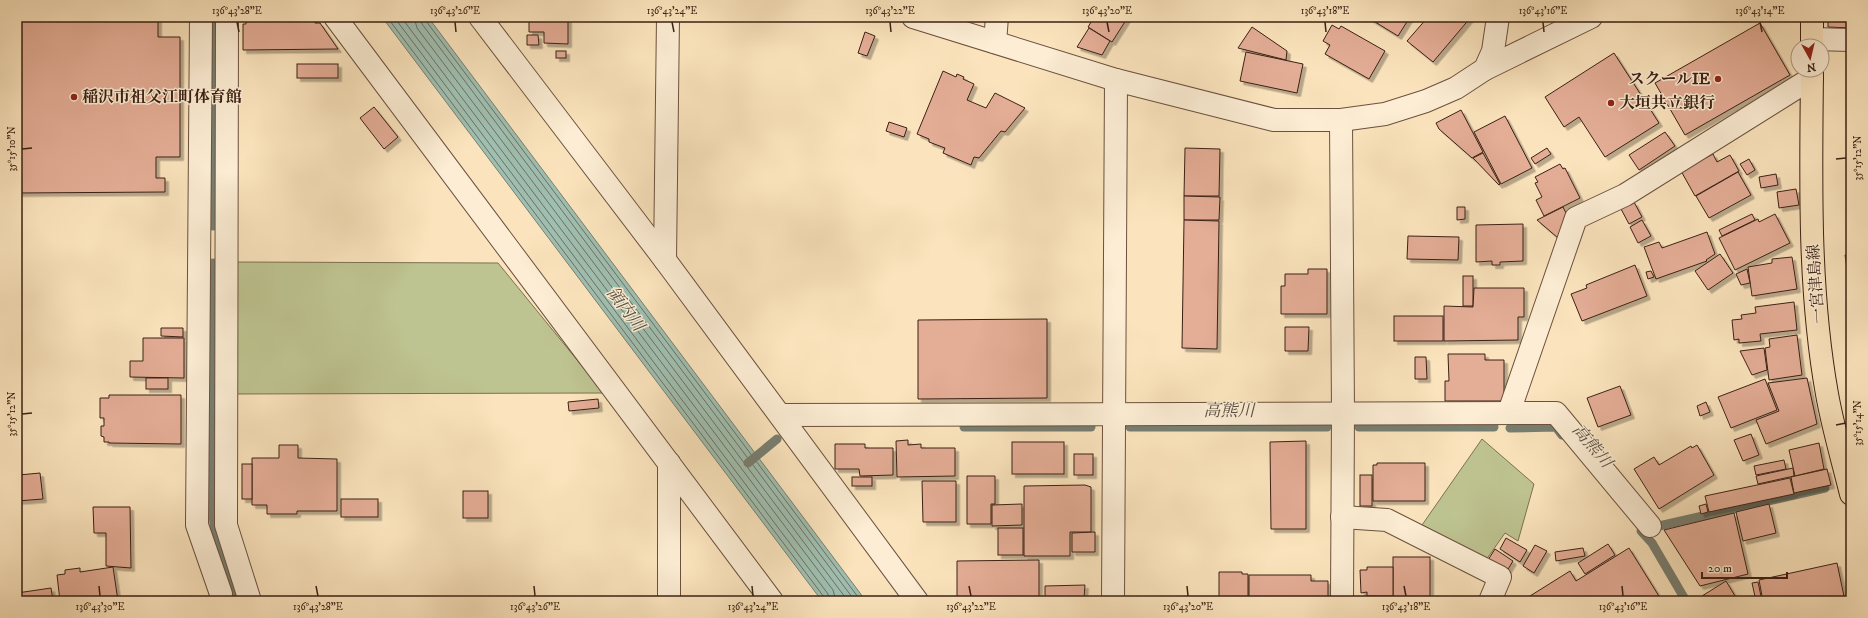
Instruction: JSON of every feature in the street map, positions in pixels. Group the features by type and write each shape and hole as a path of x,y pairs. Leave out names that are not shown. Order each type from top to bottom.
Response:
{"main road":[{"path":"1812,17 1812,38"},
{"name":"一宮津島線","path":"1812,78 1813,263 1827,394 1851,494"}],"street":[{"path":"201,17 197,525 221,594 220,601"},
{"path":"227,17 226,525 250,601"},
{"path":"335,17 772,601"},
{"path":"480,17 665,260 917,601"},
{"path":"665,260 668,17"},
{"path":"913,17 1116,80 1274,120 1341,120 1385,114 1426,101 1456,88 1485,68 1591,17"},
{"path":"995,42 998,17"},
{"path":"1485,68 1493,51 1498,17"},
{"path":"1830,42 1851,40"},
{"path":"1509,412 1576,218 1624,195 1806,78"},
{"path":"1113,601 1116,80"},
{"path":"1341,120 1343,413 1342,601"},
{"path":"780,415 1556,413 1650,526"},
{"path":"669,463 669,601"},
{"path":"1342,517 1387,520 1500,577 1490,601"}],"green space":[{"path":"235,262 498,263 604,393 234,394"},
{"path":"1482,439 1534,484 1518,541 1505,533 1486,560 1422,525"}],"water":[{"name":"領内川","path":"382,17 428,17 866,601 822,601"}],"building":[{"path":"17,17 158,17 158,37 180,37 180,157 156,157 156,178 165,178 165,192 17,193"},
{"path":"246,17 315,17 315,23 320,23 338,49 243,50 243,24 246,24"},
{"path":"529,17 568,17 568,44 544,43 544,32 529,32"},
{"path":"1094,17 1128,17 1112,42 1088,27"},
{"path":"1367,17 1410,17 1398,36"},
{"path":"1428,17 1471,17 1433,62 1407,41"},
{"path":"1828,17 1851,17 1851,28 1828,27"},
{"path":"1760,23 1790,75 1685,135 1655,83"},
{"path":"1332,25 1339,29 1341,26 1385,51 1369,79 1325,54 1330,45 1323,41"},
{"path":"1252,27 1287,51 1286,60 1238,48"},
{"path":"1089,28 1110,41 1102,55 1077,47"},
{"path":"865,32 875,36 867,56 858,53"},
{"path":"527,35 538,35 539,45 527,45"},
{"path":"556,51 566,51 566,58 556,58"},
{"path":"1246,52 1303,64 1297,93 1240,81"},
{"path":"1614,53 1659,123 1605,157 1579,117 1564,127 1545,97"},
{"path":"297,64 338,64 338,78 297,78"},
{"path":"943,71 956,77 957,74 964,77 963,79 974,84 967,100 986,108 995,93 1025,108 1005,132 1001,131 979,158 974,157 971,165 943,153 945,148 929,142 929,139 917,134"},
{"path":"374,107 398,137 384,149 360,118"},
{"path":"1461,110 1483,152 1472,158 1439,129 1436,123"},
{"path":"1505,116 1532,168 1501,184 1474,132"},
{"path":"889,122 907,128 904,137 886,131"},
{"path":"1665,132 1675,146 1639,170 1629,155"},
{"path":"1185,148 1220,149 1219,196 1184,196"},
{"path":"1547,148 1551,154 1535,164 1531,158"},
{"path":"1483,153 1500,184 1499,185 1473,158"},
{"path":"1713,154 1717,162 1730,155 1739,171 1695,196 1681,171"},
{"path":"1749,159 1755,170 1747,175 1740,164"},
{"path":"1560,164 1563,169 1565,168 1580,198 1544,216 1536,200 1542,197 1535,183 1538,182 1535,177"},
{"path":"1738,172 1751,195 1709,218 1696,196"},
{"path":"1776,174 1778,185 1761,188 1759,177"},
{"path":"1796,189 1799,205 1779,208 1777,192"},
{"path":"1184,196 1220,197 1219,220 1184,220"},
{"path":"1634,202 1642,217 1629,224 1621,209"},
{"path":"1457,207 1465,207 1465,219 1457,220"},
{"path":"1563,207 1567,215 1558,238 1537,220"},
{"path":"1752,214 1755,220 1722,236 1719,230"},
{"path":"1775,214 1790,243 1735,270 1719,238 1758,219 1759,222"},
{"path":"1184,220 1219,221 1217,349 1182,348"},
{"path":"1642,220 1651,236 1638,243 1630,227"},
{"path":"1523,224 1523,261 1500,262 1500,265 1492,265 1492,261 1476,262 1476,225"},
{"path":"1707,232 1715,254 1706,260 1707,261 1656,279 1644,247 1659,242 1662,248"},
{"path":"1408,236 1459,237 1458,260 1407,259"},
{"path":"1720,254 1733,273 1708,290 1695,271"},
{"path":"1851,254 1851,274 1848,274 1845,255"},
{"path":"1792,257 1797,289 1752,296 1748,267 1772,263 1772,259"},
{"path":"1635,265 1647,296 1582,321 1571,294 1587,288 1586,285"},
{"path":"1308,269 1327,269 1327,314 1281,314 1281,286 1285,286 1285,274 1308,274"},
{"path":"1747,269 1750,283 1741,285 1736,274"},
{"path":"1651,271 1654,277 1648,279 1646,272"},
{"path":"1463,276 1473,276 1473,306 1463,306"},
{"path":"1474,288 1524,288 1524,317 1518,317 1518,340 1444,341 1444,306 1473,307"},
{"path":"1794,302 1797,330 1760,334 1761,341 1739,343 1739,339 1734,340 1732,320 1742,319 1741,315 1756,313 1755,307"},
{"path":"1394,316 1443,316 1443,341 1394,341"},
{"path":"1047,319 1047,398 918,399 918,320"},
{"path":"1285,327 1309,327 1308,351 1285,351"},
{"path":"161,328 183,328 183,337 161,336"},
{"path":"1797,335 1802,375 1769,380 1765,348 1770,347 1769,339"},
{"path":"143,338 184,338 184,378 130,377 130,361 143,361"},
{"path":"1764,348 1767,370 1752,375 1740,351"},
{"path":"1448,354 1485,354 1485,360 1504,360 1504,401 1445,401 1445,381 1449,381"},
{"path":"1415,357 1426,357 1427,379 1415,379"},
{"path":"146,378 168,378 168,389 146,389"},
{"path":"1807,378 1817,424 1766,444 1756,420 1779,411 1768,383"},
{"path":"1765,379 1777,410 1731,428 1718,397"},
{"path":"1620,386 1631,415 1598,427 1587,398"},
{"path":"109,395 181,395 181,444 104,442 104,437 101,436 101,426 104,426 104,418 100,418 100,398 109,398"},
{"path":"598,399 599,408 569,411 568,402"},
{"path":"1706,402 1710,412 1700,416 1697,406"},
{"path":"1751,434 1759,455 1743,461 1734,440"},
{"path":"908,440 908,445 921,444 921,448 955,448 955,476 897,477 896,441"},
{"path":"1306,441 1306,529 1271,529 1270,442"},
{"path":"1012,442 1064,442 1064,474 1012,474"},
{"path":"1819,443 1824,469 1795,476 1789,450"},
{"path":"835,444 865,444 865,448 893,448 893,475 860,476 859,469 835,469"},
{"path":"279,445 298,445 298,458 337,459 337,511 297,511 297,514 267,514 267,505 252,505 252,458 279,458"},
{"path":"1697,445 1714,475 1659,509 1634,469 1654,457 1659,465 1691,446 1692,448"},
{"path":"1074,454 1093,454 1093,475 1074,475"},
{"path":"1784,460 1786,469 1756,475 1754,466"},
{"path":"1377,463 1425,463 1425,501 1373,501 1373,465 1377,465"},
{"path":"242,464 252,464 252,499 242,499"},
{"path":"1793,468 1794,476 1758,484 1756,476"},
{"path":"1827,469 1831,485 1794,493 1791,477"},
{"path":"19,470 19,475 40,473 43,499 17,501 17,471"},
{"path":"1360,475 1372,475 1372,506 1360,506"},
{"path":"967,476 995,476 995,504 991,504 991,524 967,524"},
{"path":"852,477 872,477 872,486 852,486"},
{"path":"1790,478 1794,494 1709,512 1705,496"},
{"path":"922,481 956,481 956,522 923,522"},
{"path":"1085,485 1091,487 1091,532 1070,532 1070,556 1024,556 1024,486"},
{"path":"463,491 488,491 488,518 463,518"},
{"path":"341,499 378,499 378,517 341,517"},
{"path":"1022,504 1022,525 992,526 992,505"},
{"path":"1706,504 1708,512 1701,514 1699,506"},
{"path":"1769,504 1776,533 1743,541 1736,512"},
{"path":"93,507 130,507 131,568 106,566 106,533 94,533"},
{"path":"1734,513 1748,574 1700,586 1664,530"},
{"path":"998,528 1023,528 1023,555 998,555"},
{"path":"1095,532 1095,552 1072,552 1072,533"},
{"path":"1506,538 1527,550 1520,562 1500,549"},
{"path":"1608,544 1615,555 1585,574 1578,563"},
{"path":"1535,545 1547,551 1534,573 1523,566"},
{"path":"1583,548 1585,556 1556,561 1555,552"},
{"path":"1629,548 1662,601 1522,601 1570,571 1576,581"},
{"path":"1495,549 1513,561 1507,571 1488,560"},
{"path":"1393,557 1430,557 1430,600 1393,600"},
{"path":"1039,560 1039,598 957,598 957,561"},
{"path":"1837,563 1845,601 1763,601 1759,580"},
{"path":"113,567 118,601 60,601 57,575 65,574 65,570 80,568 80,572"},
{"path":"1367,567 1393,567 1393,596 1367,596 1367,592 1361,593 1360,570 1367,570"},
{"path":"1219,572 1242,572 1242,574 1248,574 1248,601 1219,601"},
{"path":"1249,575 1311,575 1311,581 1328,581 1328,601 1249,601"},
{"path":"1726,581 1738,601 1706,601 1702,596"},
{"path":"1758,582 1762,601 1756,601 1752,583"},
{"path":"1085,585 1084,598 1045,598 1045,586"},
{"path":"51,588 53,601 17,601 17,593"},
{"path":"163,597 180,597 180,600 200,601 163,601"}],"waterway":[{"path":"213,17 213,226"},
{"path":"213,263 213,513 215,535 235,601"},
{"name":"高熊川","path":"964,427 1091,427"},
{"name":"高熊川","path":"1130,427 1327,427"},
{"name":"高熊川","path":"1359,427 1494,427"},
{"name":"高熊川","path":"1510,428 1556,427 1562,435"},
{"name":"高熊川","path":"748,463 777,439"},
{"path":"1659,526 1825,488"},
{"name":"高熊川","path":"1641,531 1652,543 1686,601"}],"place":[{"name":"スクールIE","path":"1718,79"},
{"name":"稲沢市祖父江町体育館","path":"74,97"},
{"name":"大垣共立銀行","path":"1611,103"}]}
